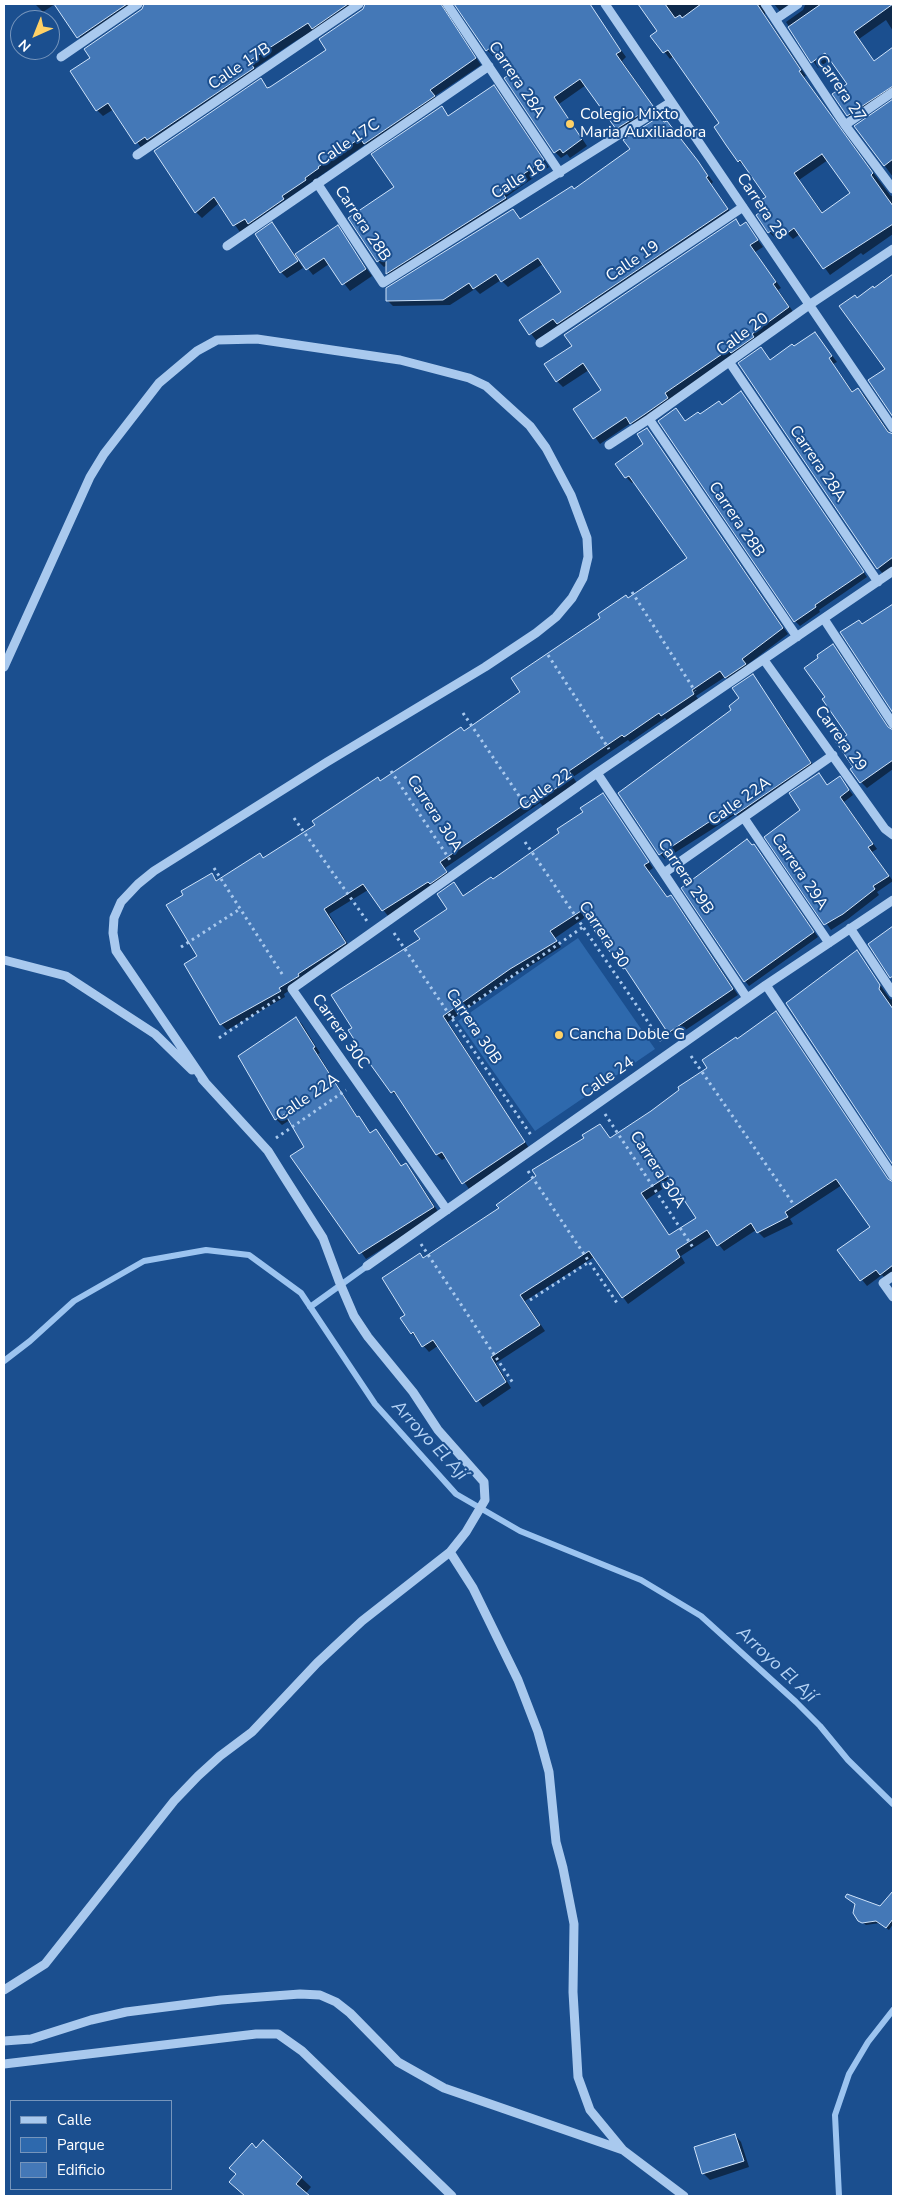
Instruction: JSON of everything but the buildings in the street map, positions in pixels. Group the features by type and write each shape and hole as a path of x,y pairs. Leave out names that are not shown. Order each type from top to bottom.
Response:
{"street":[{"path":"61,58 138,4"},
{"name":"Calle 17B","path":"137,155 359,4"},
{"name":"Carrera 28A","path":"447,4 560,173"},
{"name":"Carrera 28","path":"605,4 893,428"},
{"name":"Carrera 27","path":"765,4 845,125 893,189"},
{"path":"776,19 798,4"},
{"name":"Calle 17C","path":"227,246 316,183 489,66"},
{"path":"845,125 893,92"},
{"name":"Calle 18","path":"383,283 671,102"},
{"name":"Carrera 28B","path":"316,183 383,283"},
{"name":"Calle 19","path":"540,343 743,207"},
{"name":"Calle 20","path":"609,445 730,363 809,305 893,248"},
{"path":"4,667 90,477 104,454 159,383 197,351 217,340 257,339 381,357 469,378 486,386 530,426 546,448 571,495 587,538 588,557 583,578 572,598 556,617 485,668 327,762 154,871 121,902 114,918 113,933 116,951 205,1082"},
{"name":"Carrera 28A","path":"730,363 878,582"},
{"name":"Carrera 28B","path":"649,419 797,637"},
{"name":"Calle 22","path":"292,989 387,923 516,829 893,571"},
{"path":"824,619 893,724"},
{"name":"Carrera 29","path":"764,660 833,755 889,826 893,835"},
{"name":"Calle 22A","path":"664,873 833,755"},
{"name":"Carrera 29B","path":"597,773 748,998"},
{"name":"Carrera 29A","path":"744,818 829,943"},
{"name":"Calle 24","path":"367,1266 766,985 893,900"},
{"path":"850,928 893,993"},
{"path":"4,960 66,976 155,1034 205,1082 268,1152 323,1238 354,1316 368,1337 412,1392 438,1430 484,1482 485,1500 466,1532 450,1552 362,1621 317,1663 252,1732 220,1756 198,1776 174,1801 44,1964 4,1990"},
{"path":"766,985 893,1176"},
{"name":"Carrera 30C","path":"292,989 356,1083 447,1210"},
{"path":"893,1276 883,1283 893,1297"},
{"path":"450,1552 473,1588 518,1680 538,1732 549,1772 556,1842 574,1924 573,1992 578,2077 590,2110 623,2150 684,2196"},
{"path":"4,2041 31,2039 90,2020 126,2012 221,2000 300,1994 320,1995 336,2002 350,2013 398,2062 444,2088 623,2150"},
{"path":"4,2064 256,2034 278,2034 302,2051 452,2196"}],"path":[{"path":"632,592 702,702"},
{"path":"548,655 617,760"},
{"path":"463,713 534,817"},
{"name":"Carrera 30A","path":"391,771 457,871"},
{"path":"294,818 374,931"},
{"name":"Carrera 30","path":"516,829 669,1054"},
{"name":"Carrera 30C","path":"214,868 292,989"},
{"path":"181,947 240,909"},
{"name":"Carrera 30B","path":"387,923 539,1146"},
{"path":"452,1018 583,927"},
{"path":"219,1038 292,989"},
{"path":"683,1044 794,1205"},
{"name":"Calle 22A","path":"276,1138 356,1083"},
{"name":"Carrera 30A","path":"599,1104 694,1250"},
{"path":"520,1159 617,1303"},
{"path":"414,1234 513,1383"},
{"path":"530,1300 590,1262"}],"green space":[{"path":"578,938 655,1049 535,1131 458,1021"}],"waterway":[{"name":"Arroyo El Ají","path":"4,1361 30,1341 74,1301 144,1261 206,1250 249,1255 301,1293 375,1404 456,1494 520,1531 641,1580 701,1616 796,1702 820,1726 848,1760 893,1804"},
{"path":"310,1307 367,1266"},
{"name":"Arroyo El Ají","path":"839,2196 835,2115 849,2074 868,2042 893,2010"}],"place":[{"name":"Colegio Mixto Maria Auxiliadora","path":"570,124"},
{"name":"Cancha Doble G","path":"559,1035"}]}
